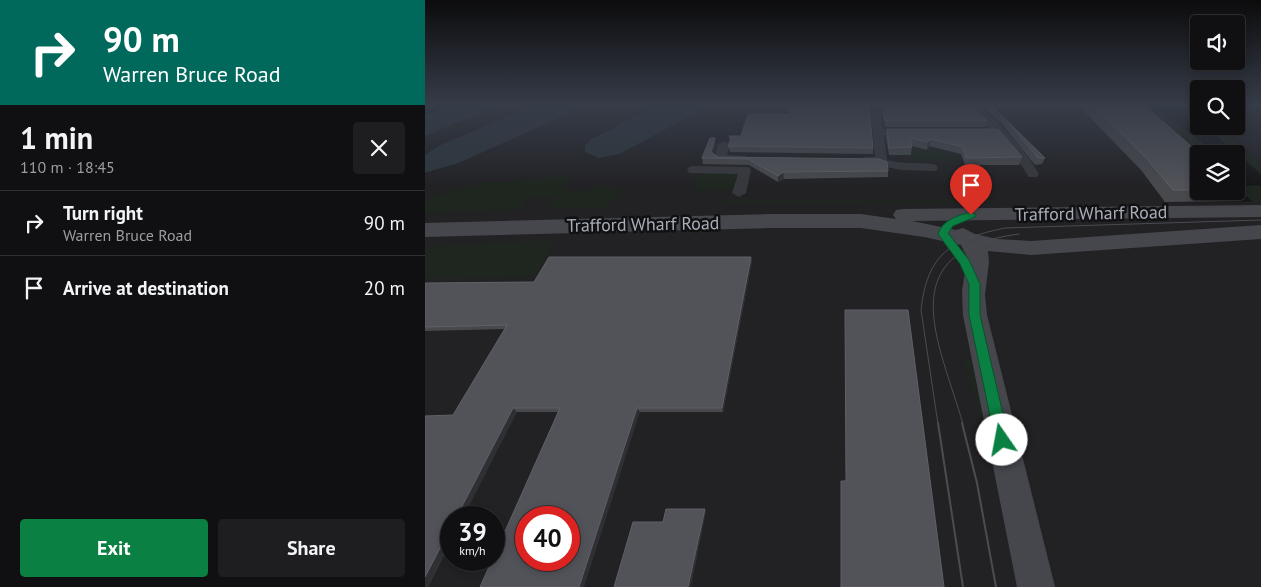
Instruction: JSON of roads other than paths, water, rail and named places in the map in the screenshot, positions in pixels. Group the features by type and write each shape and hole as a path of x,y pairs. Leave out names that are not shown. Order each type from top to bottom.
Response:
{"street":[{"path":"878,132 881,160"},
{"path":"998,132 1016,150 1033,174"},
{"path":"724,144 720,158 757,159"},
{"path":"853,160 881,160 888,164 907,168 932,168"},
{"path":"693,170 745,170 739,193"},
{"name":"Trafford Wharf Road","path":"425,230 740,222 861,221 944,224 971,215 1261,211"},
{"path":"944,224 965,263 976,277"},
{"name":"Trafford Wharf Road","path":"944,224 969,241 997,246 1031,248 1261,232"},
{"path":"969,241 977,250 975,315 1035,587"},
{"path":"976,277 987,255 997,246"}],"tram line":[{"path":"938,424 921,310 924,291 936,262 945,252 957,244 970,237 1005,228 1261,220"},
{"path":"963,424 943,362 936,332 933,304 938,280 952,259 978,244 1019,234"},
{"path":"938,423 963,587"},
{"path":"962,423 977,483 996,587"}]}
